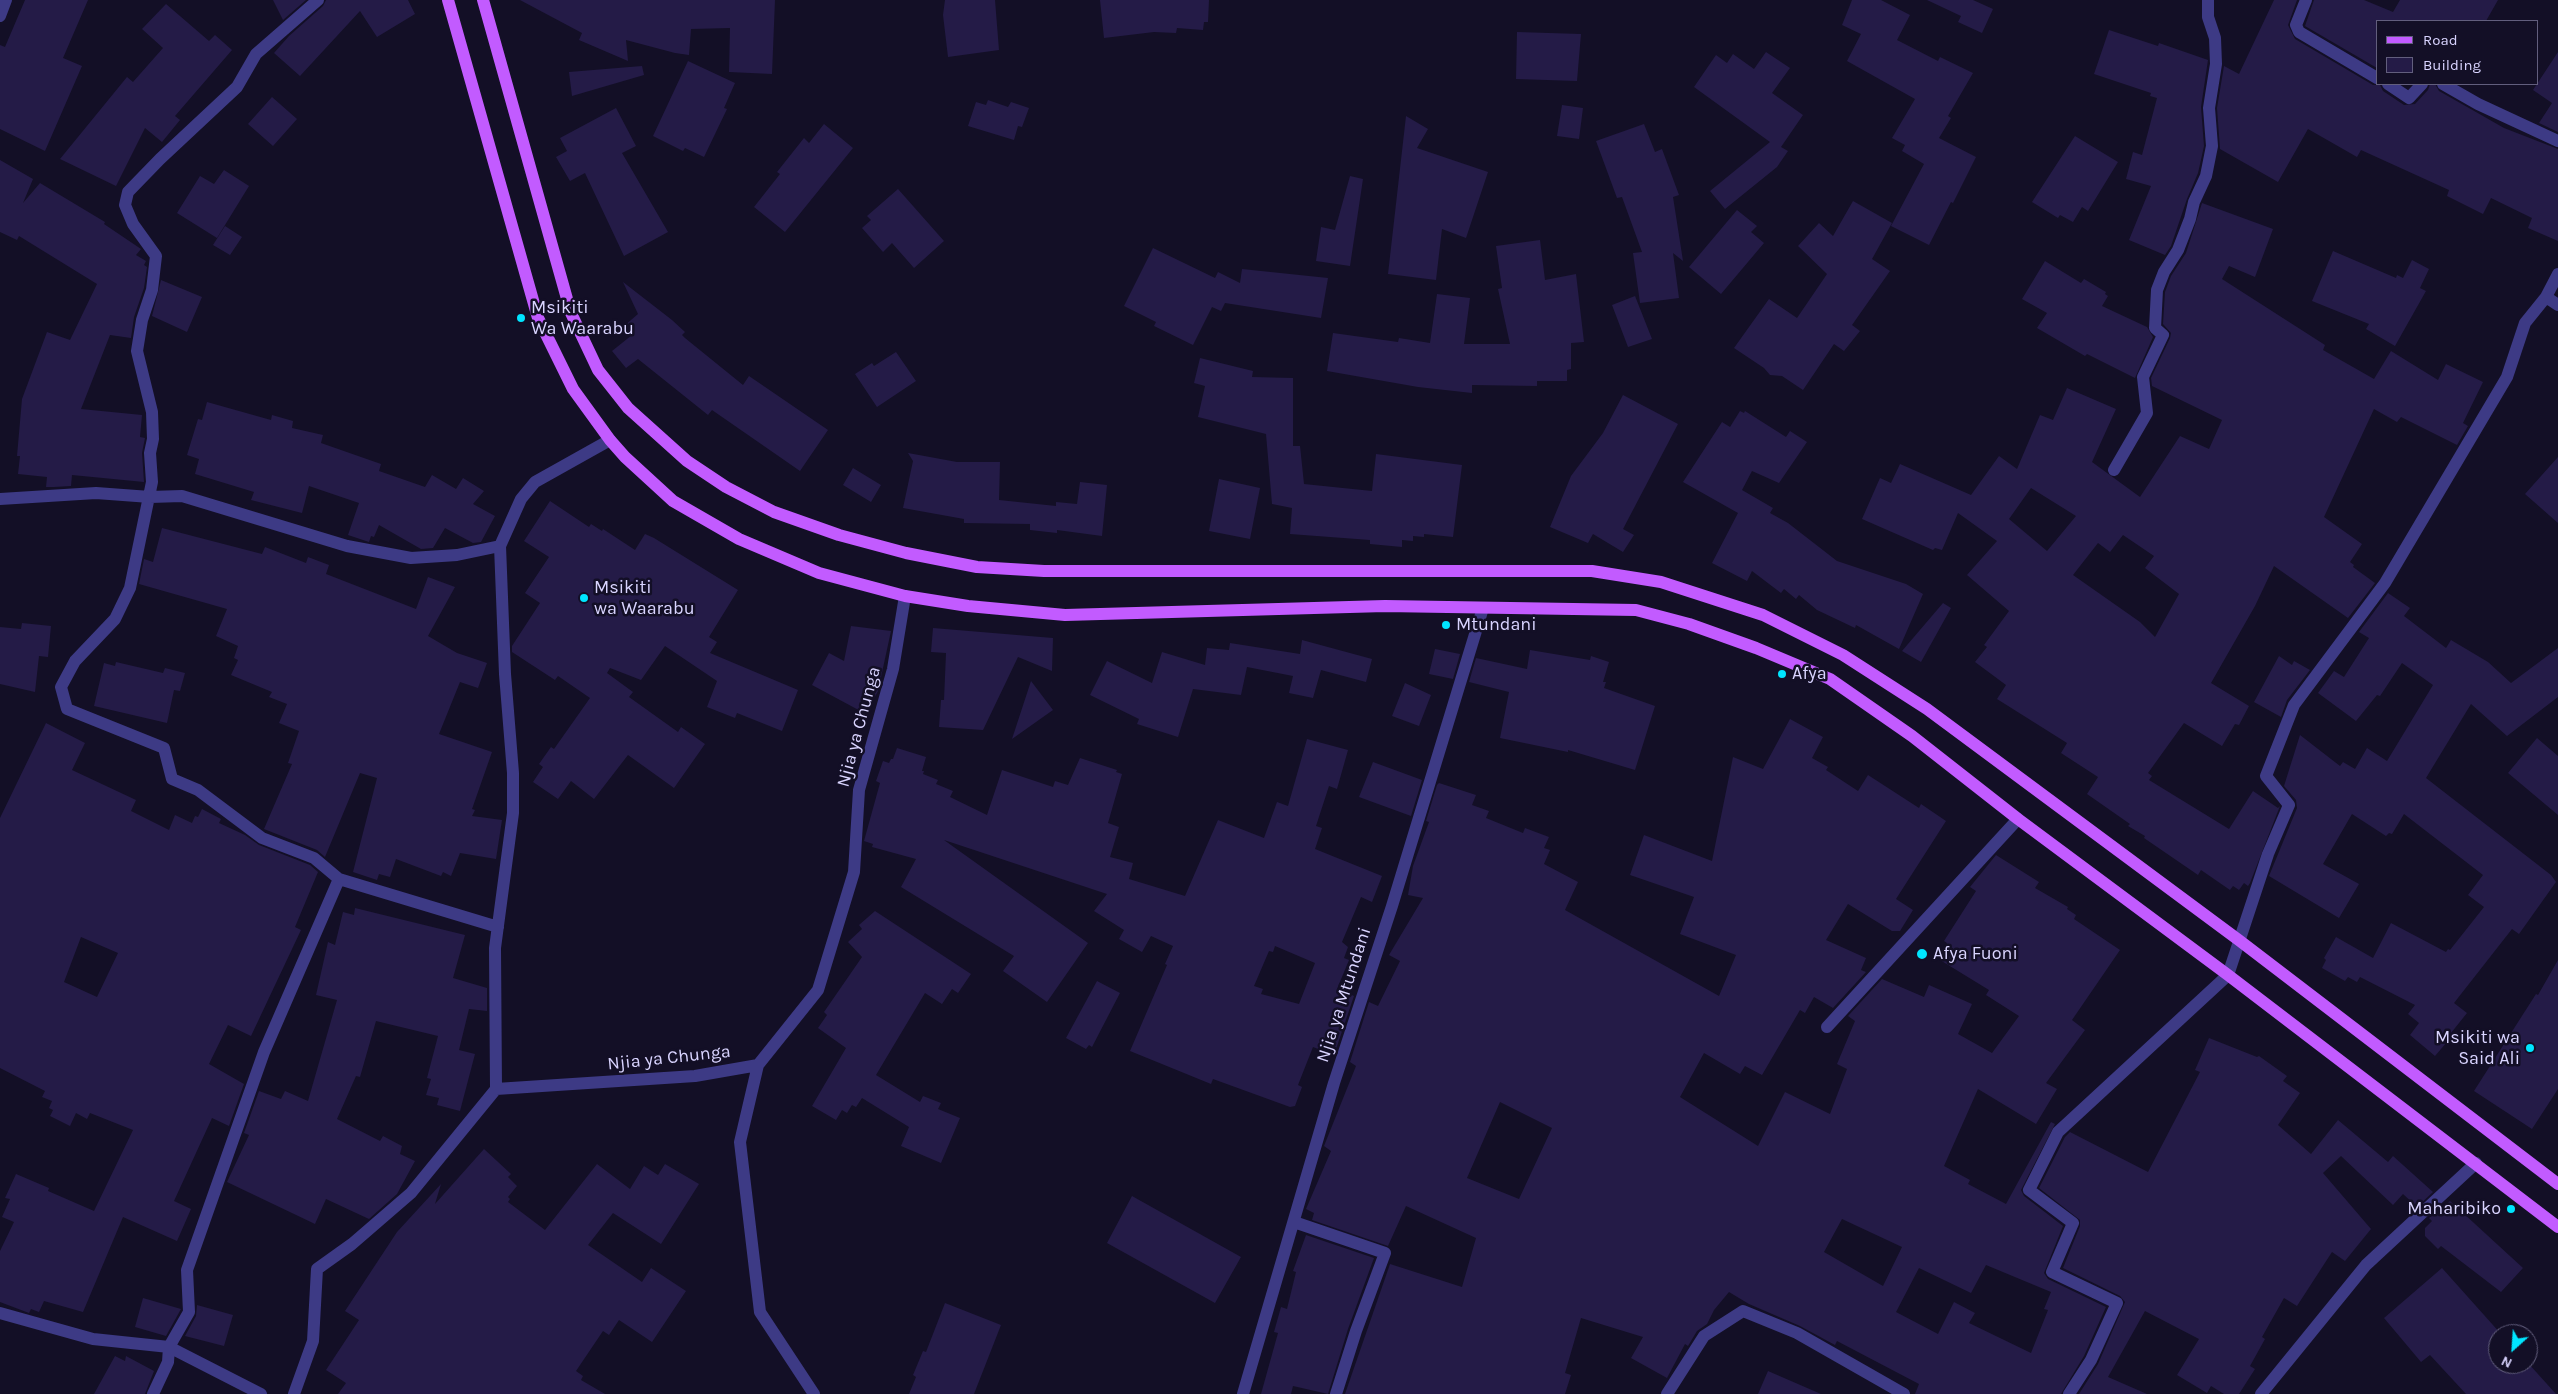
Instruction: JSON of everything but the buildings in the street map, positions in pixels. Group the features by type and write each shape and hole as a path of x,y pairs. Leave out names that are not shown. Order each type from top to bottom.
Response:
{"main road":[{"path":"448,0 538,318 573,389 610,440 625,457 673,501 739,538 819,573 905,596 968,606 1065,615 1385,606 1636,610 1689,624 1756,648 1830,679 1912,736 2018,819 2228,975 2558,1227"},
{"path":"483,0 571,313 598,370 628,408 687,461 726,487 774,512 839,536 906,553 977,567 1044,571 1592,571 1662,582 1763,614 1843,655 1927,709 2240,941 2558,1184"}],"street":[{"path":"0,16 6,0"},
{"path":"318,0 256,54 237,87 160,159 128,192 125,205 133,224 156,256 152,290 142,320 138,351 152,412 154,439 150,453 152,482 150,497 130,588 115,619 75,661 61,687 67,709 164,748 172,779 198,790 262,838 314,858 339,879 498,927"},
{"path":"2114,470 2147,413 2142,377 2163,336 2155,328 2157,290 2164,272 2178,250 2190,219 2194,202 2206,176 2212,146 2209,108 2216,64 2216,46 2208,17 2208,0"},
{"path":"2306,0 2296,25 2299,32 2376,77"},
{"path":"2390,85 2409,98 2421,85"},
{"path":"2445,85 2478,104 2558,141"},
{"path":"2069,1394 2091,1360 2117,1304 2052,1272 2073,1223 2029,1190 2058,1132 2228,975 2268,854 2289,805 2266,776 2294,705 2385,582 2507,377 2525,322 2546,297 2558,274"},
{"path":"2546,297 2558,305"},
{"path":"294,1394 313,1341 317,1270 352,1244 411,1193 496,1089 495,948 512,813 513,773 505,674 500,546 521,499 535,482 610,440"},
{"path":"0,499 96,493 150,497 182,496 347,546 411,558 457,555 500,546"},
{"name":"Njia ya Chunga","path":"496,1089 694,1076 758,1065 818,990 854,872 859,790 893,669 905,596"},
{"name":"Njia ya Mtundani","path":"1242,1394 1334,1083 1392,906 1483,608"},
{"path":"1827,1027 2018,819"},
{"path":"153,1394 168,1362 169,1347 189,1312 187,1270 264,1052 339,879"},
{"path":"758,1065 740,1142 760,1312 814,1394"},
{"path":"2261,1394 2366,1265 2476,1163"},
{"path":"1294,1222 1385,1253 1356,1331 1336,1394"},
{"path":"1667,1394 1704,1336 1743,1311 1797,1333 1904,1394"},
{"path":"0,1313 93,1339 169,1347 261,1394"}],"place":[{"name":"Msikiti Wa Waarabu","path":"521,318"},
{"name":"Msikiti wa Waarabu","path":"584,598"},
{"name":"Mtundani","path":"1446,625"},
{"name":"Afya","path":"1782,674"},
{"name":"Afya Fuoni","path":"1922,954"},
{"name":"Msikiti wa Said Ali","path":"2530,1048"},
{"name":"Maharibiko","path":"2511,1209"}]}
